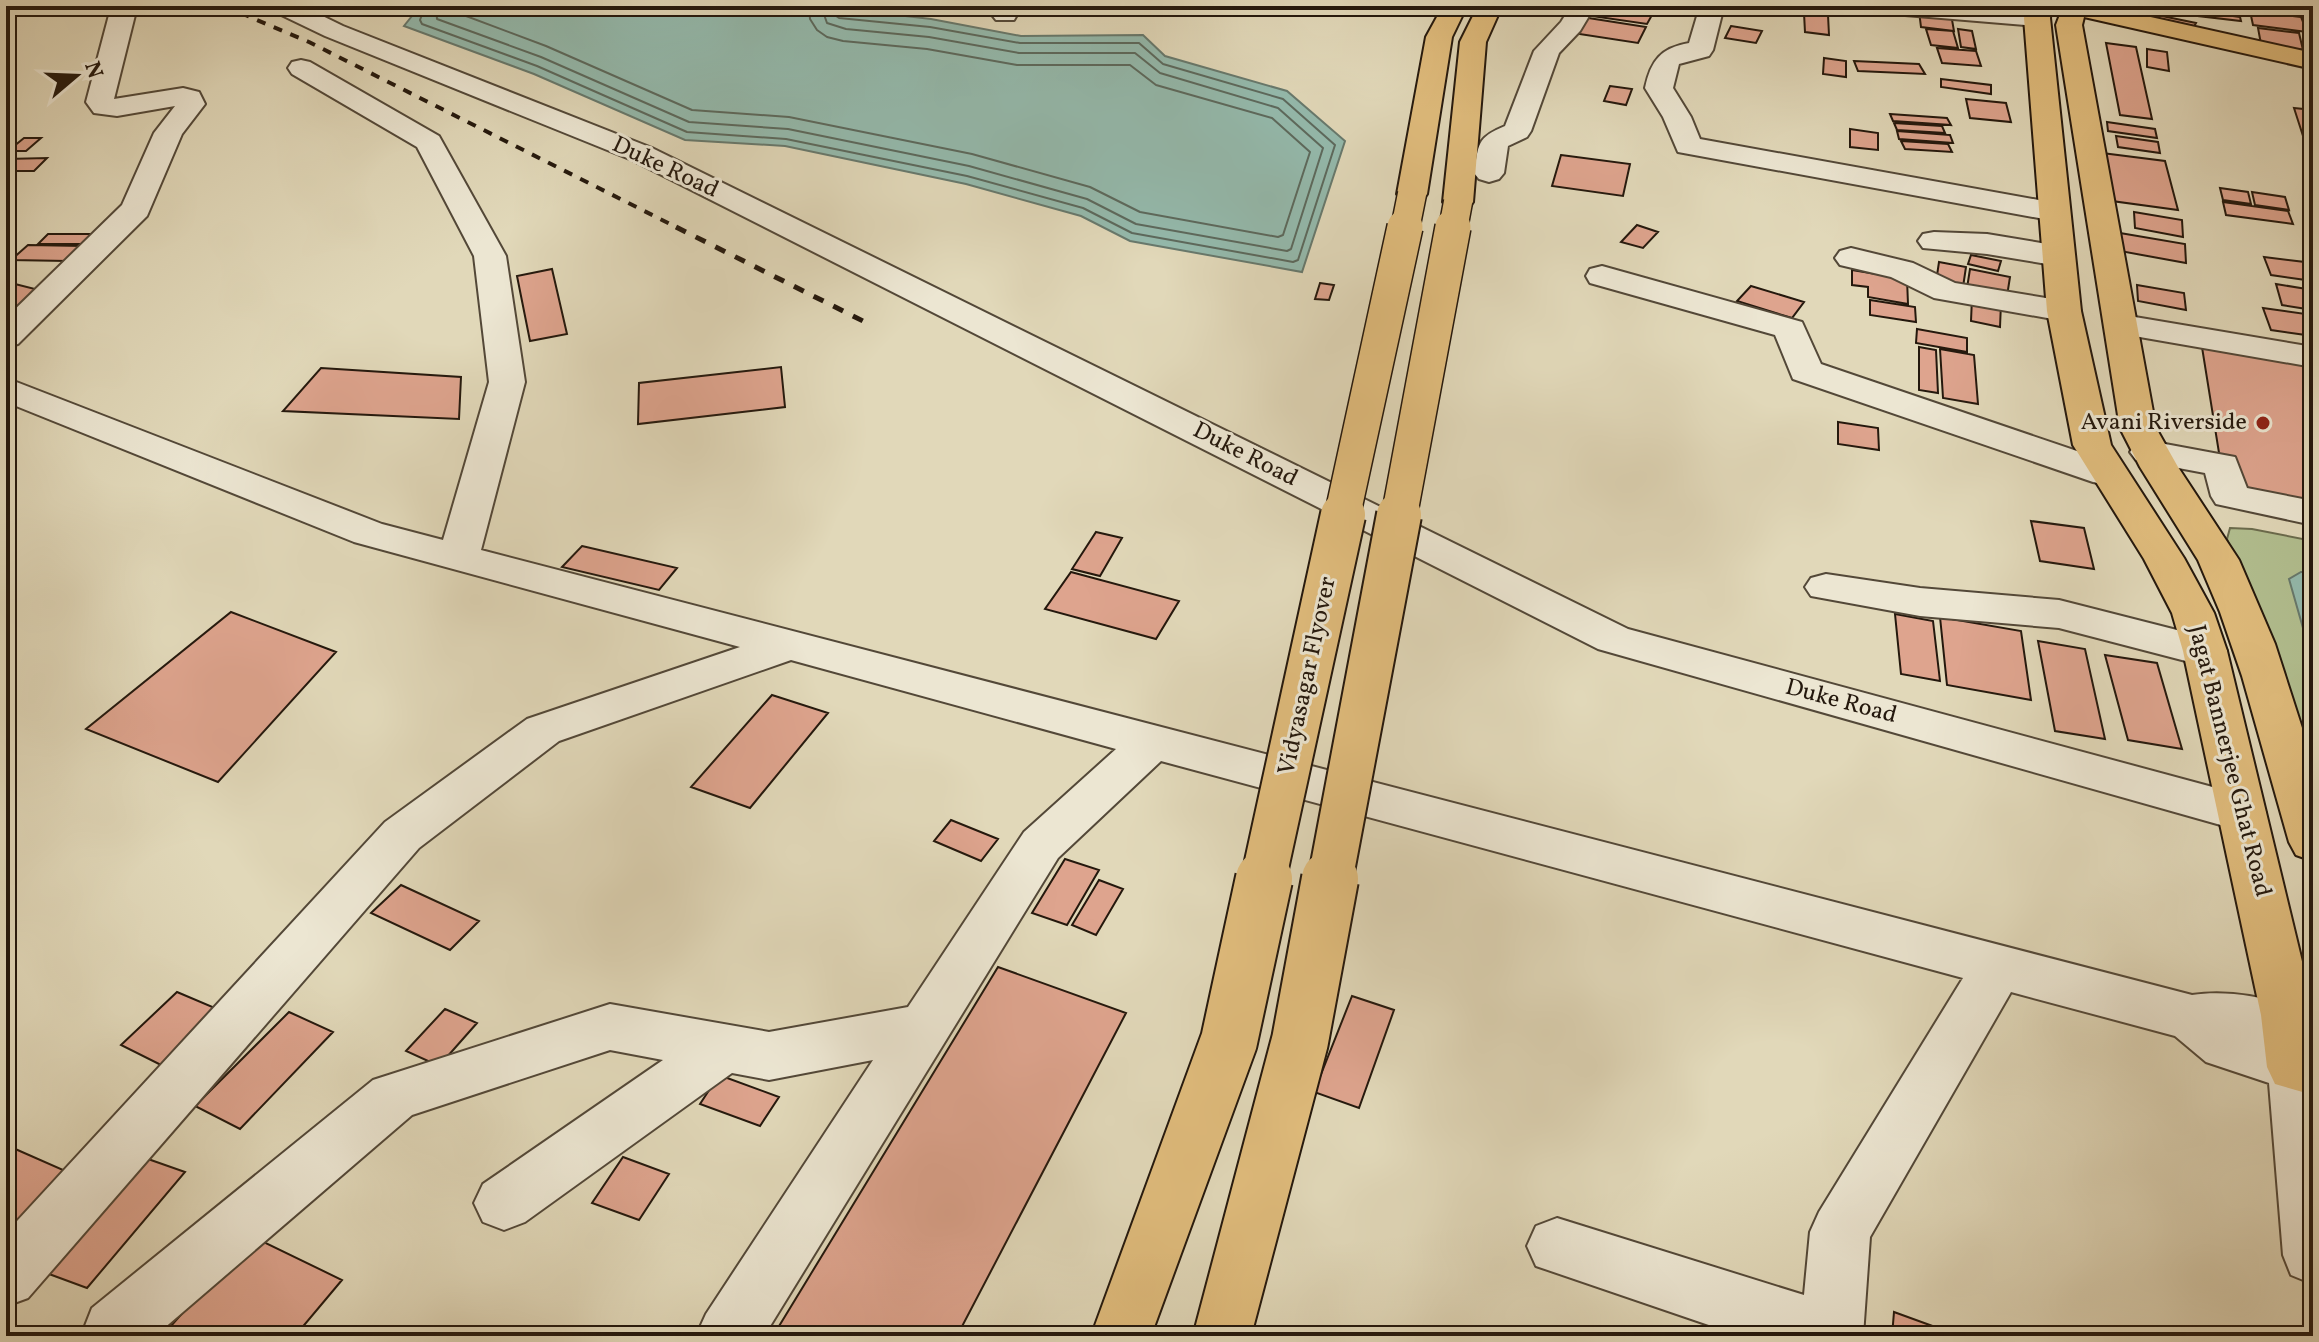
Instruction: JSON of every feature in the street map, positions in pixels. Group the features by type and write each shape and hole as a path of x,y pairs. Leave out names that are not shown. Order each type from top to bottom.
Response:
{"main road":[{"name":"Vidyasagar Flyover","path":"1121,1336 1229,1041 1409,210 1439,37 1455,6"},
{"path":"1222,1336 1300,1041 1458,202 1473,42 1490,6"},
{"name":"Jagat Bannerjee Ghat Road","path":"2070,9 2055,212 2064,311 2092,445 2107,474 2164,558 2193,613 2303,1050"},
{"name":"Jagat Bannerjee Ghat Road","path":"2070,9 2069,25 2123,325 2138,428 2149,452 2227,577 2244,618 2313,842"},
{"path":"2070,9 2313,61"}],"street":[{"name":"Duke Road","path":"282,6 334,31 642,154 1613,639 2242,813"},
{"path":"1489,173 1494,141 1517,131 1547,51 1571,26 1583,6"},
{"path":"1712,6 1700,50 1677,51 1662,65 1660,76 1659,88 1677,117 1688,146 2055,212"},
{"path":"1881,6 2070,9"},
{"path":"6,337 136,209 168,133 191,104 189,98 183,96 117,108 104,107 100,102 122,15"},
{"path":"301,68 429,142 490,256 507,382 459,557"},
{"path":"1934,241 1987,244 2059,256"},
{"path":"1851,258 1902,270 1946,291 2064,311"},
{"path":"1602,276 1790,329 1806,371 2107,474"},
{"path":"2123,325 2313,357"},
{"path":"6,389 368,533 1997,969 2192,1018 2216,1014 2303,1050 2313,1255"},
{"path":"2149,452 2222,465 2230,496 2313,513"},
{"path":"2182,507 2313,534"},
{"path":"1826,587 1920,602 2059,614 2205,651"},
{"path":"6,1277 402,835 543,730 790,645"},
{"path":"728,1336 1041,845 1152,742"},
{"path":"1557,1246 1831,1336 1840,1232 1997,969"},
{"path":"113,1336 114,1330 393,1097 610,1027 769,1056 925,1027"},
{"path":"504,1203 724,1048"}],"green space":[{"path":"2230,528 2252,529 2313,541 2313,762 2227,539"}],"water":[{"path":"420,6 820,6 931,19 1021,36 1143,35 1165,56 1287,91 1345,141 1302,272 1130,241 1081,216 966,184 785,146 685,140 534,74 404,26"},
{"path":"2301,572 2313,572 2313,663 2289,579"}],"building":[{"path":"1590,6 1657,6 1647,24 1585,15"},
{"path":"1781,6 1814,6 1815,13 1781,10"},
{"path":"2287,6 2313,6 2313,14 2290,11"},
{"path":"2128,9 2196,23 2192,30 2123,15"},
{"path":"1919,11 1951,14 1954,31 1921,27"},
{"path":"2197,11 2240,17 2241,21 2198,16"},
{"path":"2250,11 2301,17 2307,32 2253,25"},
{"path":"1804,13 1828,15 1829,35 1805,32"},
{"path":"1582,17 1646,27 1638,43 1573,33"},
{"path":"1731,26 1762,31 1756,43 1725,38"},
{"path":"2258,28 2299,33 2303,50 2261,44"},
{"path":"1926,29 1953,31 1958,48 1931,45"},
{"path":"1958,29 1972,31 1976,49 1961,47"},
{"path":"2106,43 2136,47 2152,119 2120,115"},
{"path":"1937,48 1976,51 1981,66 1942,63"},
{"path":"2147,49 2167,52 2169,71 2147,67"},
{"path":"1824,58 1846,61 1846,77 1823,74"},
{"path":"1854,61 1919,64 1925,74 1858,71"},
{"path":"1941,79 1991,85 1991,94 1941,87"},
{"path":"1610,86 1632,89 1626,105 1604,101"},
{"path":"1966,99 2006,103 2011,122 1970,118"},
{"path":"2294,108 2313,110 2313,167"},
{"path":"1890,114 1947,118 1951,125 1893,121"},
{"path":"2107,122 2155,129 2157,138 2108,131"},
{"path":"1894,123 1942,126 1945,133 1897,130"},
{"path":"1850,129 1878,133 1878,150 1850,147"},
{"path":"1897,131 1950,135 1953,143 1899,139"},
{"path":"2116,136 2158,142 2160,153 2118,147"},
{"path":"24,138 41,138 26,151 8,151"},
{"path":"1901,141 1948,144 1952,152 1905,149"},
{"path":"2102,153 2165,161 2178,210 2112,201"},
{"path":"1561,155 1630,164 1623,196 1552,186"},
{"path":"47,158 34,171 6,171 6,159"},
{"path":"2220,188 2248,192 2251,204 2223,200"},
{"path":"2252,192 2285,197 2289,210 2255,205"},
{"path":"2223,202 2288,211 2293,224 2226,215"},
{"path":"2134,212 2182,220 2183,237 2135,228"},
{"path":"1637,225 1658,232 1643,248 1621,242"},
{"path":"2120,233 2185,244 2186,263 2120,251"},
{"path":"48,234 95,234 85,244 38,244"},
{"path":"28,245 84,246 68,261 11,260"},
{"path":"1971,255 2001,261 1998,271 1968,264"},
{"path":"2264,257 2313,263 2313,281 2271,275"},
{"path":"1939,262 1966,267 1963,287 1936,282"},
{"path":"552,269 567,334 530,341 517,276"},
{"path":"1970,269 2010,277 2007,296 1967,288"},
{"path":"1852,270 1907,279 1908,304 1868,297 1868,287 1852,285"},
{"path":"11,283 47,292 14,311 6,309 6,286"},
{"path":"1320,283 1334,285 1329,300 1315,299"},
{"path":"2276,284 2313,290 2313,310 2282,305"},
{"path":"2137,285 2184,293 2186,310 2138,301"},
{"path":"1751,286 1804,302 1792,318 1737,301"},
{"path":"1972,298 2001,303 2000,327 1971,321"},
{"path":"1870,300 1915,307 1916,322 1870,315"},
{"path":"2263,308 2313,315 2313,336 2271,330"},
{"path":"1917,329 1967,338 1967,352 1916,343"},
{"name":"Avani Riverside","path":"2201,341 2313,361 2313,502 2224,484"},
{"path":"1919,347 1936,350 1938,393 1919,390"},
{"path":"1940,349 1974,355 1978,404 1943,398"},
{"path":"781,367 785,407 638,424 639,383"},
{"path":"321,368 461,377 459,419 283,411"},
{"path":"1838,422 1878,428 1879,450 1838,444"},
{"path":"2031,521 2084,528 2094,569 2040,561"},
{"path":"1096,532 1122,538 1100,576 1072,569"},
{"path":"582,546 677,568 659,590 562,567"},
{"path":"1071,572 1179,601 1156,639 1045,609"},
{"path":"231,612 336,652 218,782 86,729"},
{"path":"1895,614 1933,621 1940,681 1901,674"},
{"path":"1940,617 2021,631 2031,700 1947,685"},
{"path":"2038,641 2085,649 2105,739 2055,731"},
{"path":"2105,655 2157,663 2182,749 2128,740"},
{"path":"772,695 828,713 750,808 691,787"},
{"path":"951,820 998,839 981,861 934,841"},
{"path":"1065,859 1099,870 1067,925 1032,913"},
{"path":"1099,880 1123,889 1096,935 1072,925"},
{"path":"401,885 479,921 450,950 371,913"},
{"path":"998,967 1126,1013 957,1336 773,1336"},
{"path":"177,992 222,1011 165,1067 121,1045"},
{"path":"1352,996 1394,1010 1359,1108 1314,1092"},
{"path":"445,1009 477,1023 439,1066 406,1051"},
{"path":"289,1012 333,1032 240,1129 195,1106"},
{"path":"719,1075 779,1097 760,1126 700,1104"},
{"path":"13,1148 70,1173 6,1239 6,1155"},
{"path":"623,1157 669,1174 639,1220 592,1203"},
{"path":"148,1159 185,1172 87,1288 49,1274"},
{"path":"251,1236 342,1280 295,1336 162,1336"},
{"path":"1894,1312 1960,1336 1892,1336"}],"railway":[{"path":"224,6 309,42 680,229"},
{"path":"676,227 865,322"}],"place":[{"name":"Avani Riverside","path":"2263,423"}]}
